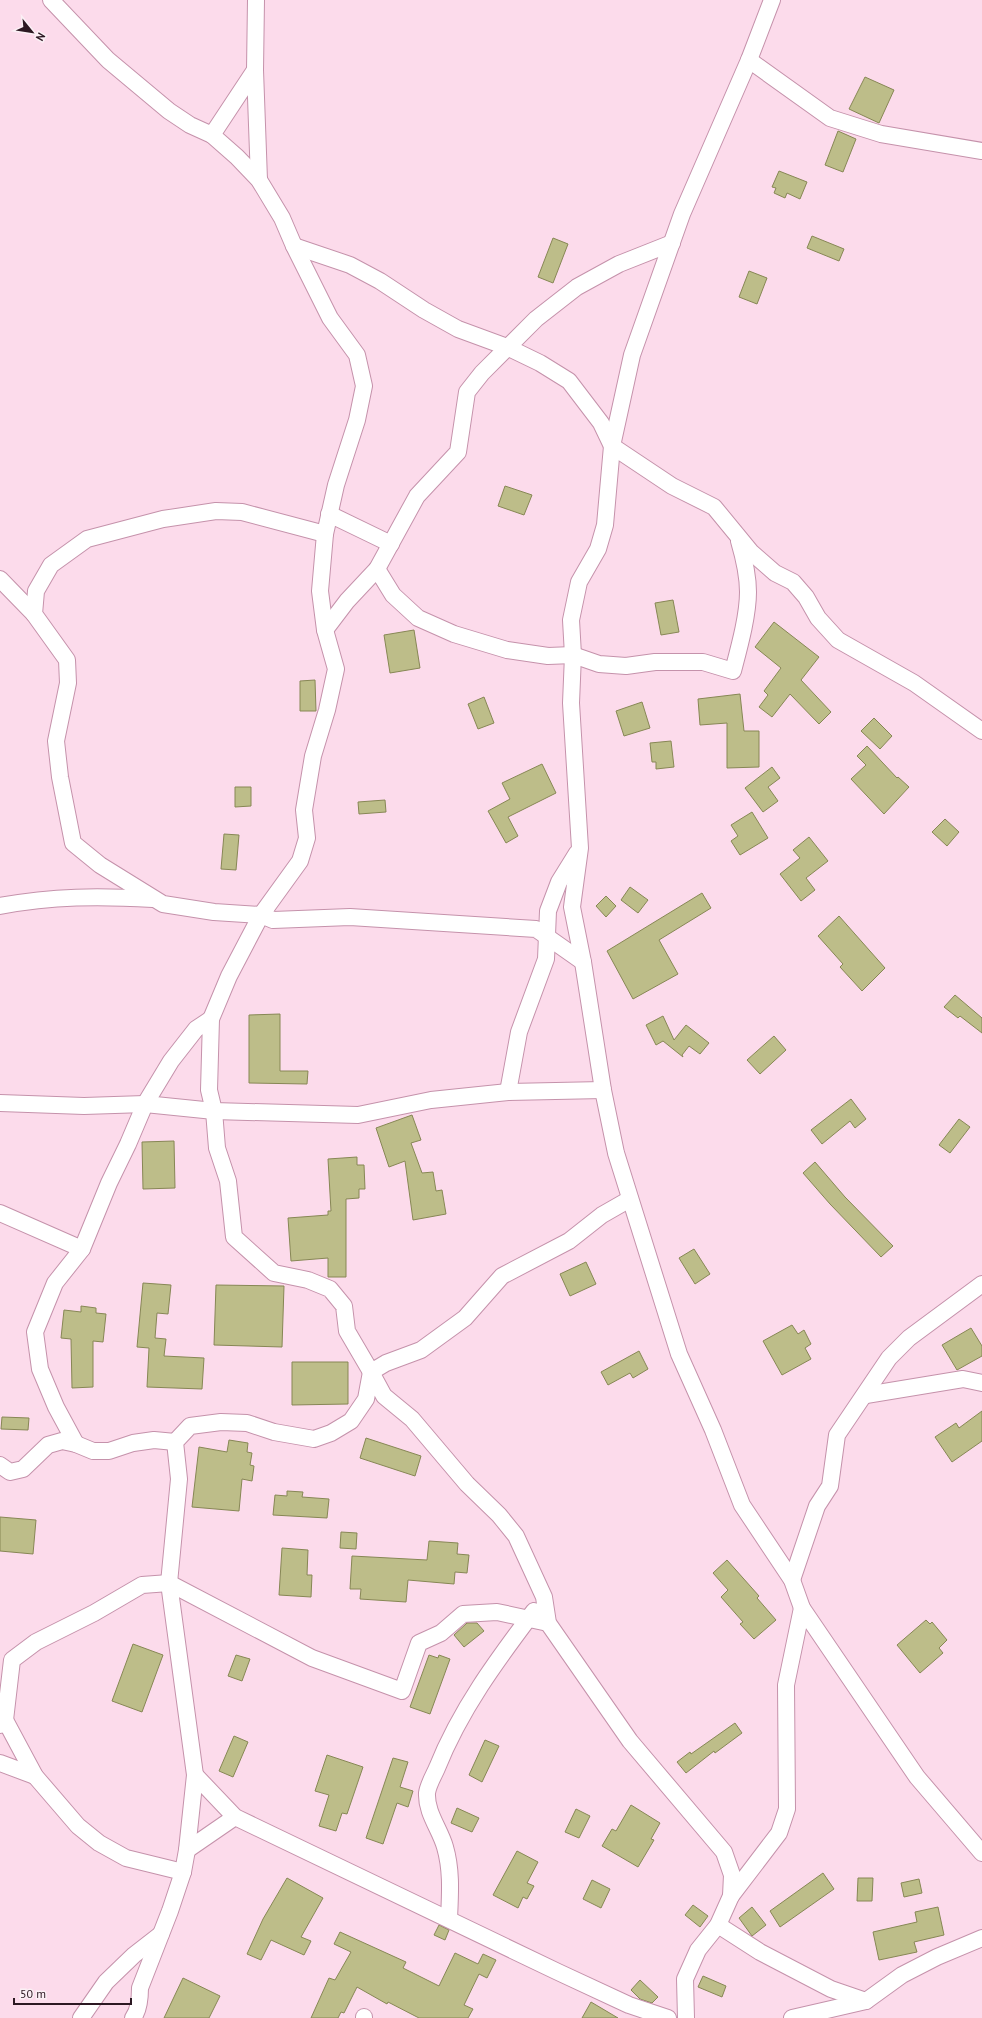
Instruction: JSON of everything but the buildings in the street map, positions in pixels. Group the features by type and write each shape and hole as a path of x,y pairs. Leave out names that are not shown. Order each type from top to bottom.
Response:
{"street":[{"path":"51,0 108,60 169,111 190,125 212,135 237,157 259,180 282,218 294,246 330,318 357,355 364,386 357,420 336,485 325,534 320,592 325,630 336,669 327,710 313,756 304,810 307,838 300,861 261,915 229,976 211,1019 209,1090 214,1111 217,1148 228,1181 234,1237 274,1273 308,1280 330,1289 344,1306 347,1331 384,1396 412,1420 467,1484 499,1514 516,1536 544,1596 548,1623 630,1741 724,1852 732,1875 730,1896"},
{"path":"256,0 255,70 259,180"},
{"path":"772,0 749,60 682,214 632,355 612,446 604,525 598,549 579,582 571,620 573,655 571,703 580,848 572,906 583,962 603,1090 616,1152 679,1354 713,1430 742,1505 792,1580 802,1608 917,1777 982,1853"},
{"path":"749,60 830,118 881,134 982,151"},
{"path":"212,135 255,70"},
{"path":"325,630 347,601 377,569 417,496 458,452 467,392 536,319 577,287 619,264 672,243"},
{"path":"294,246 350,265 380,281 424,310 458,329 507,348 540,363 569,381 601,424 612,446 672,486 714,507 738,538 775,573 793,582 806,597 818,618 838,640 914,683 982,731"},
{"path":"34,614 36,591 51,564 87,539 163,519 216,511 242,512 325,534"},
{"path":"329,514 391,544"},
{"path":"377,569 393,595 418,618 454,634 507,650 548,656 573,655 599,664 626,666 656,662 703,662 733,671 740,645 748,593 746,564 738,538"},
{"path":"0,579 34,614 67,660 68,683 56,741 60,777 73,843 100,865 163,904 207,911 261,915 273,920 350,917 536,929 547,935 583,962"},
{"path":"508,1092 519,1032 546,959 548,911 559,882 580,848"},
{"path":"0,906 30,901 95,896 154,899"},
{"path":"76,1444 56,1407 40,1369 35,1332 55,1283 82,1249 109,1183 145,1104 171,1060 196,1029 211,1019"},
{"path":"0,1103 84,1106 145,1104 214,1111 358,1115 431,1100 508,1092 603,1090"},
{"path":"133,2018 136,2014 140,1997 140,1988 162,1934 182,1872 187,1850 195,1776 169,1583 179,1479 175,1442 190,1426 221,1422 247,1423 274,1432 314,1439 331,1433 351,1421 366,1399 371,1372 386,1363 421,1350 466,1318 502,1276 569,1241 602,1215 630,1199"},
{"path":"0,1213 82,1249"},
{"path":"792,1580 817,1506 830,1486 837,1435 866,1395 889,1358 909,1338 982,1284"},
{"path":"866,1395 963,1379 982,1383"},
{"path":"0,1465 10,1472 23,1469 48,1445 62,1441 76,1444 93,1452 109,1451 133,1443 154,1440 175,1442"},
{"path":"182,1872 126,1858 99,1843 78,1826 35,1776 2,1721 12,1660 36,1642 94,1613 142,1585 169,1583 312,1658 402,1691 419,1643 441,1633 463,1614 497,1612 548,1623"},
{"path":"449,1919 451,1876 445,1846 430,1813 427,1792 443,1752 462,1715 494,1664 544,1596"},
{"path":"686,2018 685,1979 698,1950 718,1925 730,1896 779,1833 787,1809 786,1685 802,1608"},
{"path":"0,1763 35,1776"},
{"path":"195,1776 235,1817 628,2005 668,2018"},
{"path":"187,1850 235,1817"},
{"path":"718,1925 760,1952 831,1990 866,2001"},
{"path":"81,2018 106,1982 134,1955 162,1934"},
{"path":"792,2018 866,2001 902,1975 937,1957 982,1938"}]}
